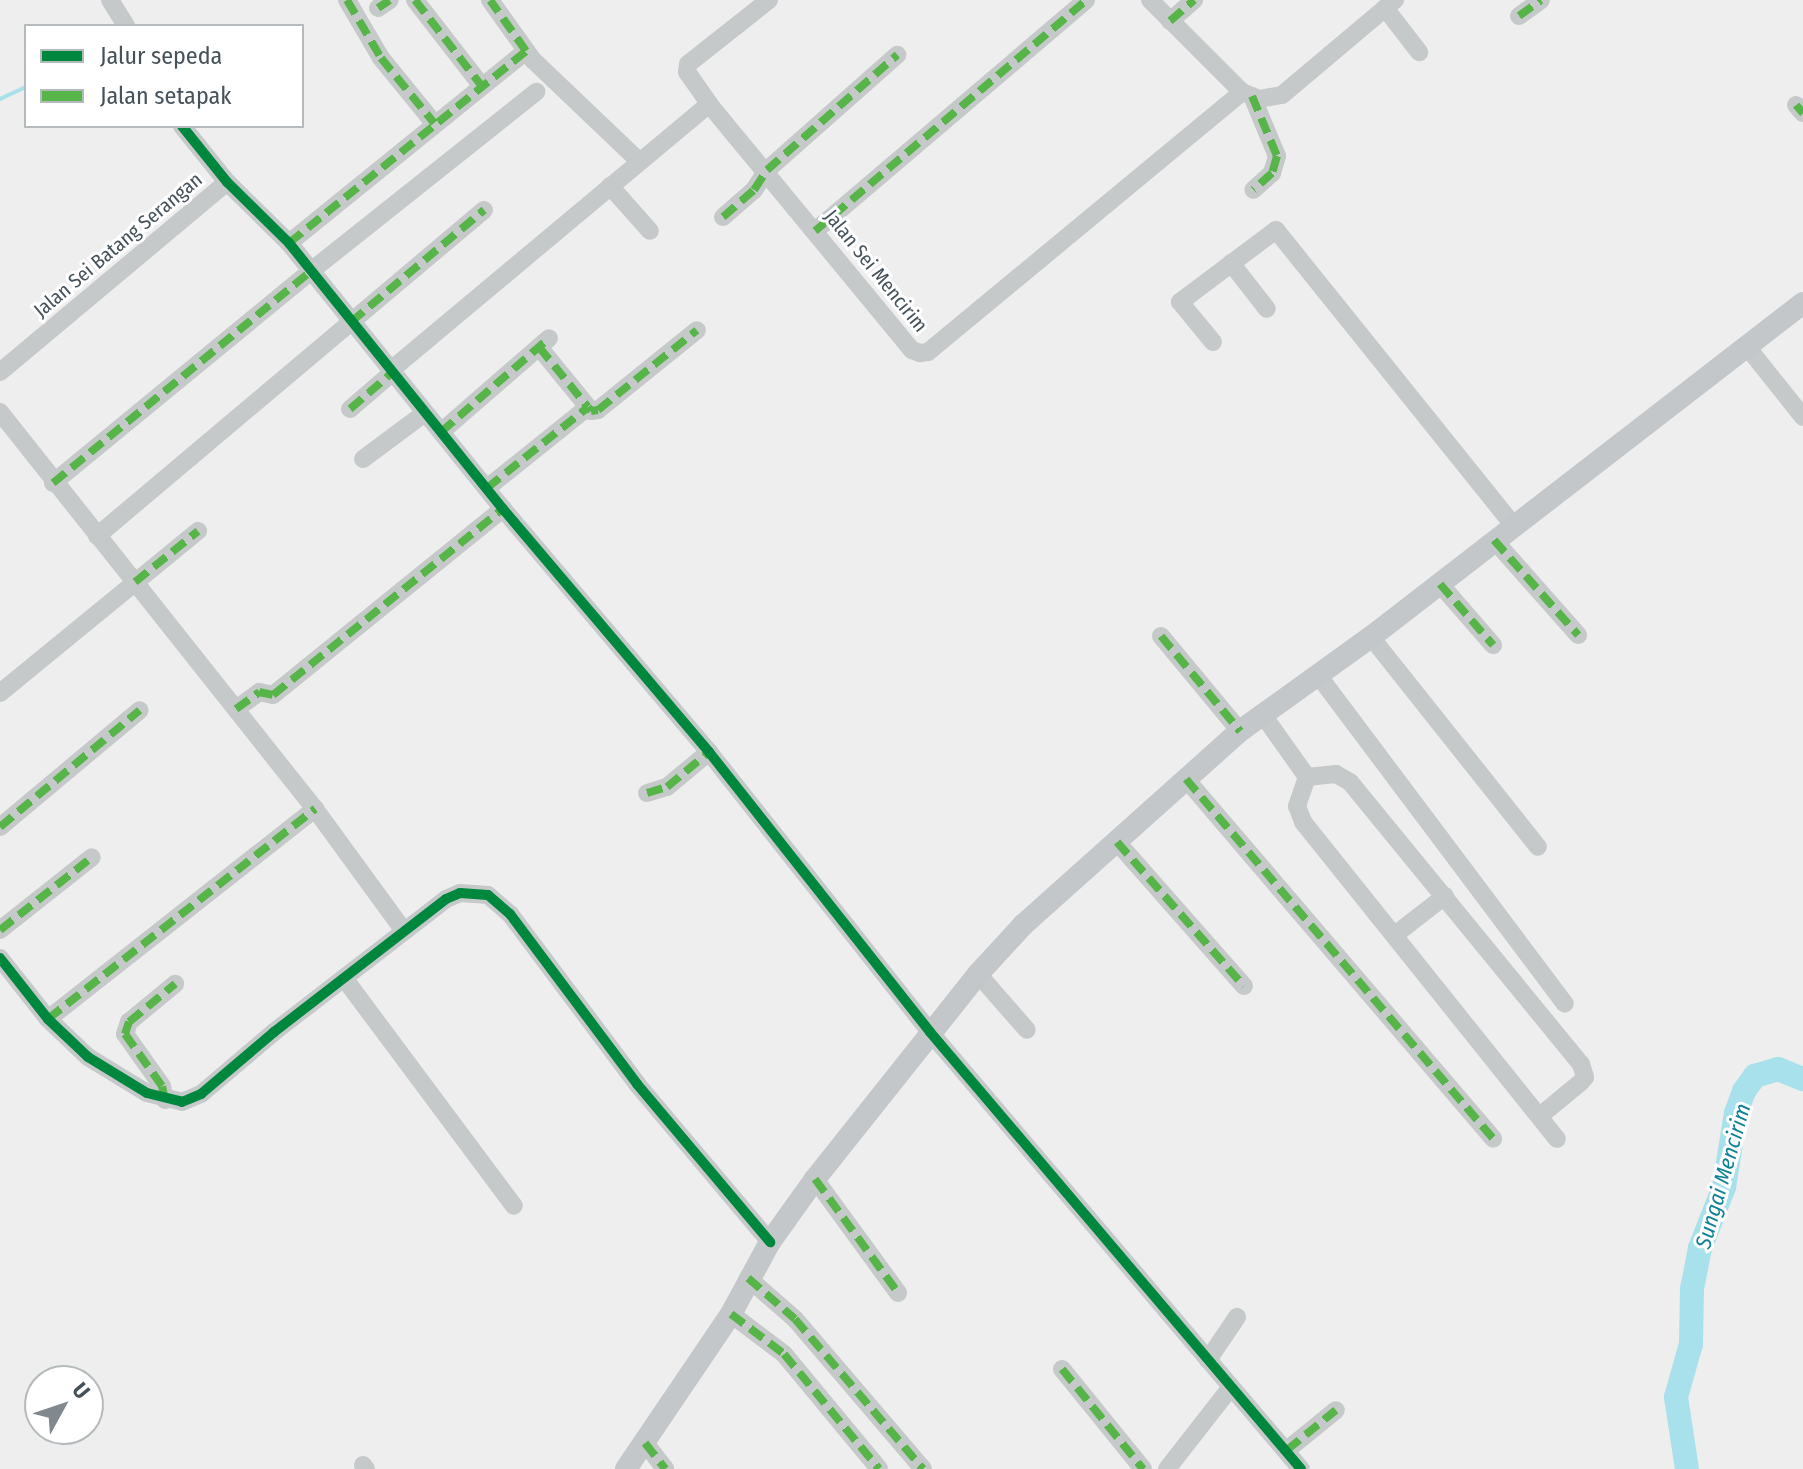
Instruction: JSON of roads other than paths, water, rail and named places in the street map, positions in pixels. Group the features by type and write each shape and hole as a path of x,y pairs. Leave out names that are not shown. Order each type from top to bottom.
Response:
{"main road":[{"path":"626,1469 731,1314 770,1242 815,1179 930,1032 1023,925 1240,731 1371,637 1803,303"}],"street":[{"path":"110,0 125,24"},
{"path":"347,0 381,58 434,123"},
{"path":"415,0 481,85"},
{"path":"490,0 526,51 639,161"},
{"name":"Jalan Sei Mencirim","path":"769,0 688,64 687,72 709,104 767,170 912,350 926,353 1247,94 1282,95 1390,4"},
{"path":"815,231 1086,0"},
{"path":"1150,0 1247,94 1277,156 1272,173 1253,190"},
{"path":"1170,21 1194,0"},
{"path":"1519,16 1541,0"},
{"path":"1390,4 1419,52"},
{"path":"289,243 526,51"},
{"path":"723,217 754,190 767,170 897,55"},
{"path":"53,483 311,271 536,92"},
{"path":"350,409 709,104"},
{"path":"184,128 227,182 289,243 503,509 709,752 930,1032 1301,1469"},
{"name":"Jalan Sei Batang Serangan","path":"0,372 227,182"},
{"path":"610,186 650,231"},
{"path":"97,536 484,210"},
{"path":"1213,342 1180,302 1276,230 1513,525"},
{"path":"1231,263 1267,309"},
{"path":"441,432 544,343 591,411 598,410 697,330"},
{"path":"1748,348 1803,417"},
{"path":"487,488 588,407"},
{"path":"0,412 53,483 315,809 404,931"},
{"path":"363,459 425,413"},
{"path":"236,709 259,692 273,695 503,509"},
{"path":"0,693 198,531"},
{"path":"1494,540 1578,635"},
{"path":"1440,584 1493,645"},
{"path":"1161,636 1240,731"},
{"path":"1371,637 1538,847"},
{"path":"1318,675 1565,1004"},
{"path":"0,827 140,710"},
{"path":"1263,715 1307,777"},
{"path":"647,793 667,787 709,752"},
{"path":"1307,777 1336,774 1350,782 1584,1071 1581,1082 1541,1115"},
{"path":"1307,777 1297,806 1303,822 1396,934 1557,1139"},
{"path":"1186,779 1493,1139"},
{"path":"48,1019 315,809"},
{"path":"1117,842 1244,986"},
{"path":"0,930 92,857"},
{"path":"0,958 48,1019 102,1067 165,1100 182,1102 195,1098 404,931 460,893 488,895 510,914 643,1091 770,1242"},
{"path":"1396,934 1445,896"},
{"path":"978,974 1027,1030"},
{"path":"344,978 514,1206"},
{"path":"165,1100 162,1086 125,1034 129,1022 175,984"},
{"path":"815,1179 898,1293"},
{"path":"748,1278 795,1319 923,1469"},
{"path":"731,1314 784,1354 879,1469"},
{"path":"1208,1360 1237,1317"},
{"path":"1062,1369 1143,1469"},
{"path":"1167,1469 1231,1387"},
{"path":"1287,1450 1336,1410"},
{"path":"645,1443 665,1469"}],"waterway":[{"path":"0,99 24,88"},
{"name":"Sungai Mencirim","path":"1687,1469 1676,1397 1691,1344 1692,1289 1700,1248 1724,1187 1736,1113 1744,1091 1755,1076 1778,1069 1803,1079"}]}
